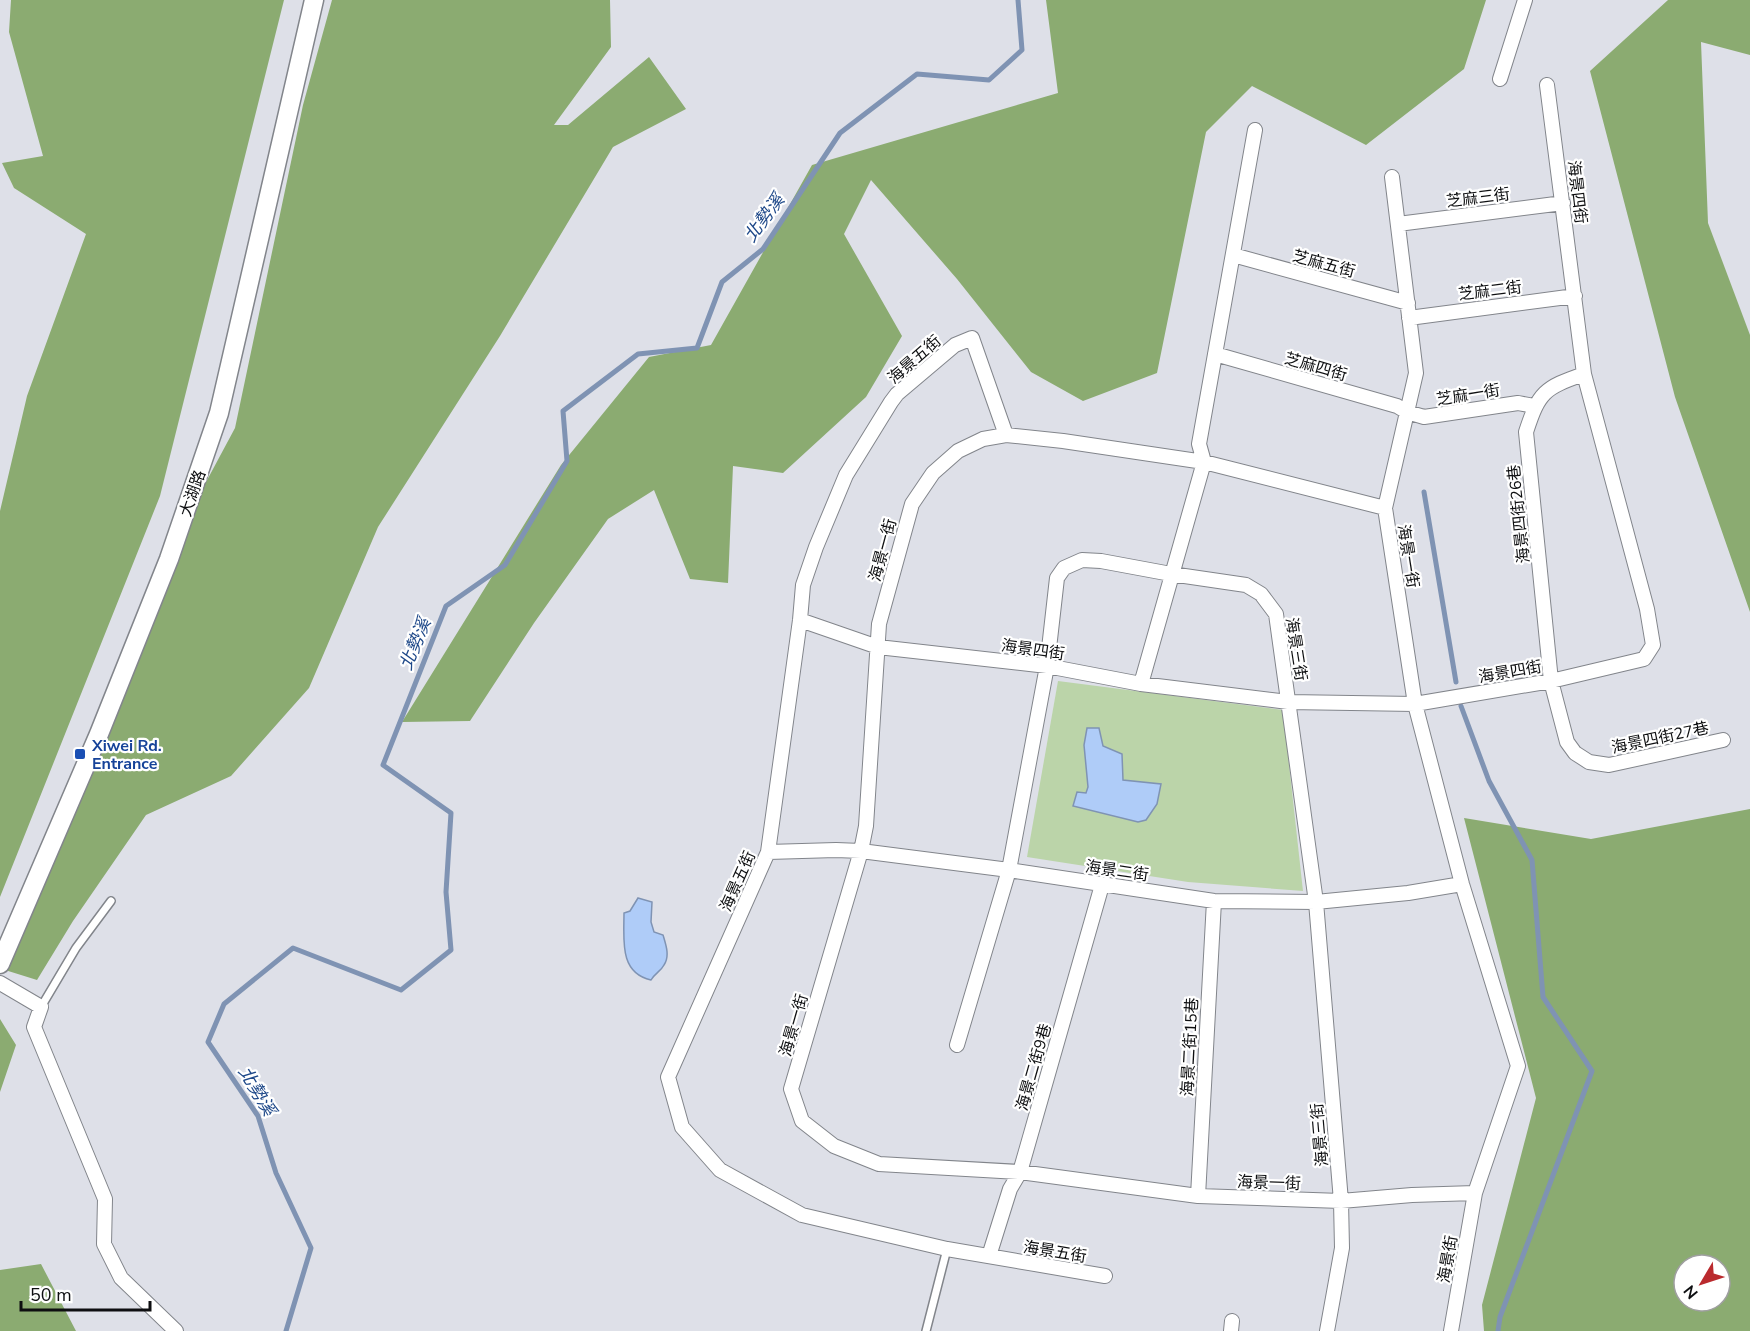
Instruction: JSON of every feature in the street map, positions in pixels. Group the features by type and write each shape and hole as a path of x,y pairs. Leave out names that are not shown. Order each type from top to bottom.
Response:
{"street":[{"name":"大湖路","path":"0,964 99,734 165,570 219,413 314,0"},
{"path":"1500,79 1525,0"},
{"name":"海景四街","path":"800,620 878,647 1047,666 1141,684 1288,702 1415,704 1551,681 1644,659 1653,645 1644,598 1584,374 1547,85"},
{"path":"1141,684 1204,462 1199,444 1255,130"},
{"path":"1386,508 1416,373 1392,177"},
{"name":"芝麻三街","path":"1398,224 1563,203"},
{"name":"芝麻五街","path":"1233,255 1407,303"},
{"name":"芝麻二街","path":"1409,318 1575,296"},
{"name":"海景五街","path":"1006,435 972,338 955,345 897,394 846,475 816,546 803,585 768,852 668,1077 682,1127 720,1170 802,1215 947,1249 1106,1276"},
{"name":"芝麻四街","path":"1215,354 1397,406 1407,412"},
{"name":"海景四街26巷","path":"1551,681 1526,432 1534,406 1545,391 1558,383 1584,374"},
{"name":"芝麻一街","path":"1407,412 1424,417 1518,403 1534,406"},
{"name":"海景一街","path":"1006,435 1204,462 1386,508 1415,704 1462,884 1518,1066 1475,1193 1341,1201 1198,1196 1020,1173 879,1164 834,1146 802,1121 791,1089 861,851 866,826 879,624 912,504 933,473 958,451 983,439 1006,435"},
{"name":"海景三街","path":"957,1045 1009,870 1047,666 1057,578 1064,568 1082,560 1101,561 1246,585 1261,594 1276,614 1316,902 1341,1201 1342,1248 1327,1331"},
{"name":"海景四街27巷","path":"1551,681 1567,742 1575,753 1589,762 1609,765 1723,740"},
{"name":"海景二街","path":"768,852 861,851 1214,900 1316,902 1408,893 1462,884"},
{"name":"海景二街9巷","path":"989,1256 1010,1189 1020,1173 1102,885"},
{"name":"海景二街15巷","path":"1198,1196 1214,900"},
{"path":"0,983 41,1007 34,1027 105,1199 104,1244 121,1278 176,1331"},
{"name":"海景街","path":"1451,1331 1475,1193"}],"lane":[{"path":"41,1007 76,948 111,901"},
{"path":"926,1331 947,1249"}],"green space":[{"path":"11,0 284,0 160,496 0,897 0,511 27,396 86,234 14,188 2,163 43,156 9,32"},
{"path":"332,0 610,0 611,47 554,125 568,125 649,57 686,109 613,147 500,336 378,527 309,688 231,776 146,815 73,921 37,980 5,970 198,497 235,428 303,105"},
{"path":"1046,0 1486,0 1464,69 1366,145 1252,86 1206,132 1157,373 1083,401 1031,372 957,279 871,180 844,234 902,336 866,397 783,473 733,466 728,583 690,579 654,490 608,519 534,623 470,721 402,722 561,465 649,357 711,345 812,165 1058,93"},
{"path":"1668,0 1750,0 1750,55 1701,42 1708,223 1750,335 1750,612 1675,397 1590,71"},
{"path":"1058,681 1283,710 1303,891 1188,882 1027,857"},
{"path":"1750,809 1750,1331 1484,1331 1482,1305 1536,1098 1464,818 1591,839"},
{"path":"0,1019 16,1045 0,1092"},
{"path":"41,1264 76,1331 0,1331 0,1270"}],"water":[{"path":"1087,728 1099,728 1103,746 1122,754 1123,780 1161,784 1157,804 1146,820 1138,822 1073,806 1077,792 1086,793 1088,787 1084,745"},
{"path":"638,898 652,902 651,922 654,932 663,935 667,950 664,965 651,980 633,970 628,963 624,944 624,913 630,911"}],"waterway":[{"name":"北勢溪","path":"286,1331 311,1248 276,1173 258,1116 208,1042 224,1004 293,948 401,990 451,950 446,892 451,813 383,765 446,606 505,565 567,461 563,411 638,354 697,348 722,282 763,249 840,133 917,74 989,80 1022,50 1018,0"},
{"path":"1424,492 1456,682"},
{"path":"1461,706 1489,781 1532,860 1543,997 1592,1071 1500,1317 1498,1331"}],"place":[{"name":"Xiwei Rd. Entrance","path":"80,754"}]}
